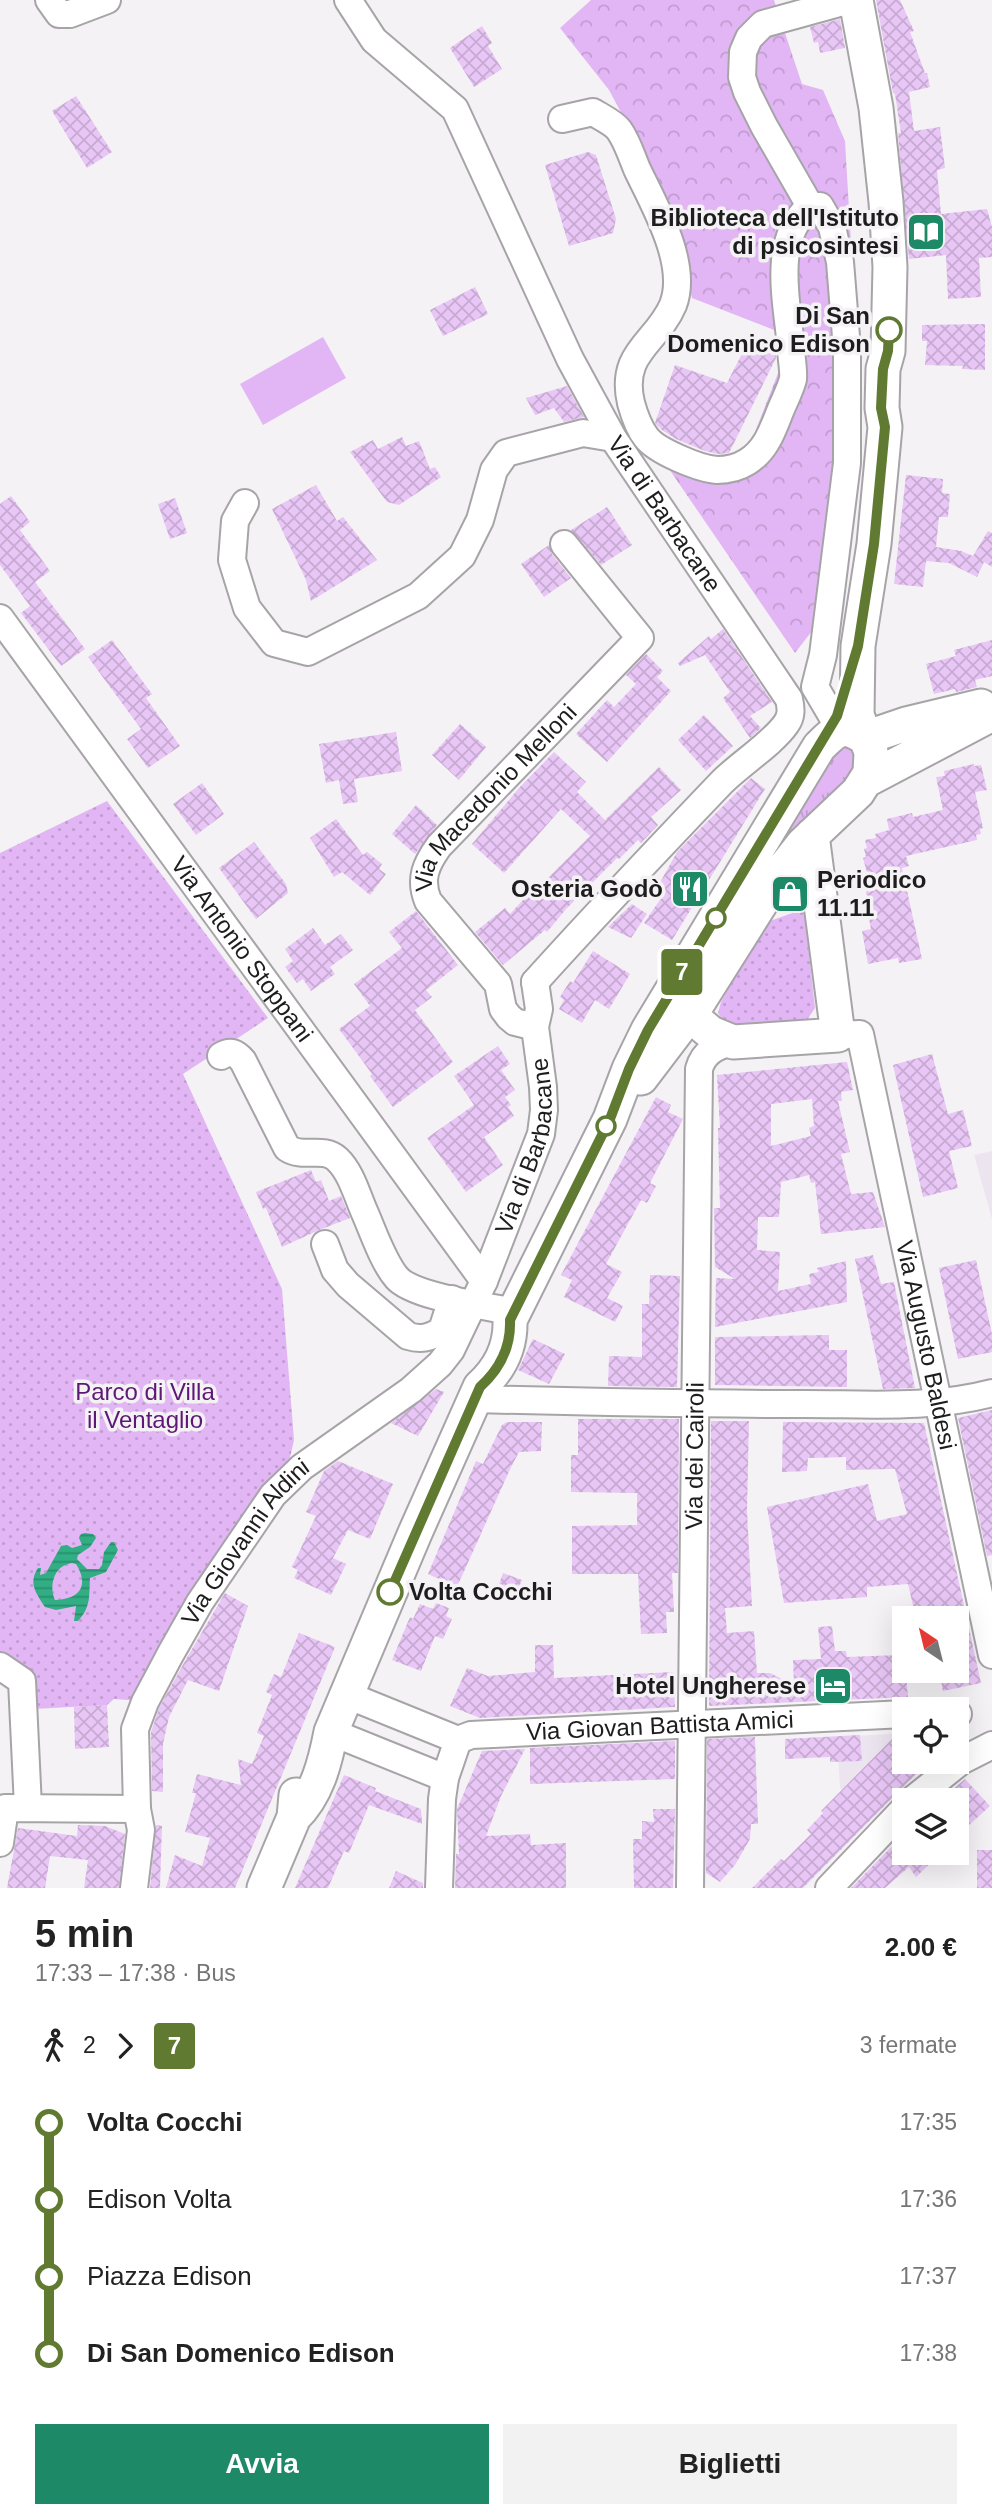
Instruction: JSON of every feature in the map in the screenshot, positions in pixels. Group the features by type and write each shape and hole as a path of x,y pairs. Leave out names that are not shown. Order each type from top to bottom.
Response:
{"main road":[{"path":"856,0 876,108 890,267 888,351 883,369 881,408 885,427 874,544 858,646 857,715 871,755 867,780"},
{"path":"264,1888 294,1817 307,1805 325,1762 331,1732 477,1393 478,1367 495,1332 512,1316 610,1119 639,1067 681,974 827,734 858,646"},
{"path":"827,734 850,729 865,738 910,723 992,705"},
{"path":"639,1067 691,1014 766,892 795,854 852,799 867,780 992,714"},
{"path":"681,974 683,997 691,1014 711,1033 733,1042 849,1035 812,835"}],"street":[{"path":"48,0 59,14 70,14 107,0"},
{"name":"Via di Barbacane","path":"348,0 374,40 455,109 569,359 612,438 789,699 791,711 785,725 735,769 590,920 535,982 539,1009 535,1027 544,1110 541,1134 470,1294"},
{"path":"810,206 747,92 742,78 743,52 749,38 763,24 850,0"},
{"path":"562,119 593,113 618,128 659,216 671,248 677,276 676,291 666,317 638,352 631,367 628,382 631,402 647,439 662,450 700,467 718,470 735,468 749,461 759,452 772,430 793,378 786,249 796,222 810,206 820,206 832,227 840,262 847,349 847,463 823,655 816,687 827,734"},
{"path":"244,503 235,521 232,561 247,608 274,643 308,652 418,596 462,556 481,520 494,470 506,453 583,433 612,438"},
{"name":"Via Macedonio Melloni","path":"535,1027 515,1022 503,1009 498,984 428,901 424,892 424,873 439,846 640,638 564,544"},
{"name":"Via Antonio Stoppani","path":"0,618 470,1294"},
{"path":"498,984 535,982"},
{"name":"Via Augusto Baldesi","path":"849,1035 938,1403 992,1655"},
{"path":"639,1067 686,1047 733,1042"},
{"name":"Via dei Cairoli","path":"690,1888 699,1069 707,1053 719,1045 733,1042"},
{"path":"221,1056 228,1052 234,1053 243,1062 287,1148 300,1154 324,1152 338,1160 350,1179 395,1276 409,1287 470,1294 512,1316"},
{"path":"325,1244 335,1270 348,1285 408,1336 418,1339 432,1337 442,1331 470,1294"},
{"name":"Via Giovanni Aldini","path":"134,1888 141,1830 137,1809 134,1737 145,1702 179,1637 273,1495 302,1467 426,1378 451,1350 470,1294"},
{"path":"477,1393 697,1403 938,1403 962,1401 992,1393"},
{"path":"0,1666 22,1681 28,1807"},
{"path":"347,1695 458,1740 445,1778 442,1799 439,1888"},
{"name":"Via Giovan Battista Amici","path":"458,1740 471,1735 892,1715"},
{"path":"969,1749 992,1731"},
{"path":"331,1732 445,1778"},
{"path":"969,1754 992,1745"},
{"path":"926,1788 941,1774"},
{"path":"0,1843 5,1808 137,1809"},
{"path":"829,1888 892,1822"}],"shaded area":[{"path":"992,1151 992,1219 974,1155"},
{"path":"81,1534 93,1534 96,1538 90,1547 78,1555 77,1559 87,1569 99,1569 104,1552 111,1542 114,1542 118,1550 106,1572 90,1578 87,1606 78,1621 74,1621 76,1606 56,1610 45,1607 33,1583 38,1568 41,1568 40,1575 46,1573 61,1546 72,1548 82,1545 79,1538","holes":["76,1564 82,1578 80,1590 71,1597 55,1600 52,1589 54,1577 60,1568"]},
{"path":"892,1734 892,1774 916,1774 902,1788 892,1788 892,1798 870,1820 840,1788 837,1737"}],"green space":[{"path":"591,0 774,0 802,84 823,90 845,141 859,377 841,575 812,631 795,653 667,466 736,481 792,337 692,298 666,197 609,90 560,28"},
{"path":"323,337 346,378 263,425 240,384"},
{"path":"849,739 861,765 688,976 827,748"},
{"name":"Parco di Villa il Ventaglio","path":"107,801 268,1018 183,1074 282,1289 294,1440 289,1462 142,1701 114,1699 107,1705 34,1709 0,1656 0,853"},
{"path":"804,909 815,1008 805,1023 746,1028 724,1023 718,1013 721,1002 764,923"}],"building":[{"path":"876,0 900,0 914,31 910,32 927,73 930,87 909,92 914,131 940,127 945,168 937,170 941,214 987,209 992,227 992,257 979,258 981,297 948,299 946,255 909,259 898,133 901,133"},
{"path":"840,19 845,48 820,53 810,27"},
{"path":"482,26 492,43 488,46 502,69 474,87 450,48"},
{"path":"76,96 112,152 87,168 52,111"},
{"path":"588,152 596,155 616,219 613,233 569,246 545,165"},
{"path":"475,287 488,314 443,336 430,310"},
{"path":"985,324 985,370 962,369 963,366 925,365 927,341 922,341 922,325"},
{"path":"749,340 776,355 776,358 729,453 705,451 676,439 655,423 675,365 727,383"},
{"path":"567,386 584,417 564,422 554,408 535,415 526,398"},
{"path":"402,437 406,446 419,441 430,469 435,467 441,477 399,505 387,502 350,452 373,440 378,449"},
{"path":"906,475 943,479 942,493 950,494 948,517 939,517 936,547 973,556 988,531 992,533 992,567 984,562 977,577 949,563 926,561 923,587 894,584"},
{"path":"316,485 337,521 343,517 377,560 311,601 306,580 272,509"},
{"path":"11,496 30,522 20,530 50,571 35,582 85,649 61,666 21,613 30,606 0,565 0,504"},
{"path":"175,498 187,533 170,539 158,504"},
{"path":"607,507 632,545 601,565 571,530"},
{"path":"549,545 552,554 571,578 544,597 521,564"},
{"path":"723,629 772,702 750,716 761,728 750,738 723,698 730,692 705,655 680,666 678,663 709,636 711,639"},
{"path":"112,640 152,694 146,698 180,746 148,768 127,739 141,729 88,657"},
{"path":"992,640 992,676 975,680 977,687 934,694 926,664 956,656 954,650"},
{"path":"646,654 663,671 657,677 671,691 607,762 576,734 607,700 614,707 636,684 626,675"},
{"path":"704,715 733,746 706,771 678,740"},
{"path":"460,724 486,747 459,780 432,755"},
{"path":"396,732 402,771 354,779 358,802 343,804 339,780 326,783 319,744"},
{"path":"554,752 586,782 577,792 605,820 659,767 681,790 651,817 658,825 641,843 638,840 617,858 547,932 545,930 503,965 475,932 505,908 510,914 590,836 561,809 504,873 472,844 519,788"},
{"path":"974,764 981,765 987,790 975,792 983,828 980,829 981,834 976,835 977,840 906,856 909,866 902,868 922,959 899,963 898,958 868,964 862,931 871,929 869,919 872,918 863,878 868,876 863,858 866,857 864,849 867,848 865,840 876,838 875,834 889,830 887,819 912,813 913,817 943,810 936,777 945,776 944,771"},
{"path":"751,778 765,789 672,940 644,923 666,891 658,886 677,852"},
{"path":"202,783 224,814 196,835 173,804"},
{"path":"416,805 437,825 415,854 392,834"},
{"path":"336,819 363,855 367,852 382,864 379,869 386,874 370,895 342,872 334,877 310,838"},
{"path":"254,842 286,884 288,893 256,919 219,868"},
{"path":"632,904 647,914 631,938 608,927"},
{"path":"416,911 458,965 426,990 432,997 415,1010 453,1062 393,1107 339,1029 370,1006 354,984 402,948 389,932"},
{"path":"313,928 325,945 341,934 353,950 330,967 335,974 311,991 303,979 297,983 285,967 293,961 285,949"},
{"path":"593,951 630,974 609,1009 595,1000 582,1023 559,1009 564,1000 560,997 570,981 573,983"},
{"path":"498,1046 510,1064 501,1070 515,1090 505,1097 514,1116 484,1137 503,1165 466,1192 427,1138 474,1105 454,1076"},
{"path":"932,1054 948,1114 963,1110 972,1146 949,1151 958,1188 923,1197 893,1065"},
{"path":"847,1062 853,1090 841,1092 842,1101 838,1101 850,1152 841,1154 851,1194 873,1192 885,1227 821,1234 815,1182 811,1183 809,1175 781,1182 779,1217 758,1217 757,1250 780,1252 778,1291 811,1284 809,1274 819,1272 817,1268 846,1261 847,1302 715,1327 716,1278 735,1279 715,1267 714,1208 720,1208 717,1075","holes":["812,1099 814,1126 809,1128 811,1136 771,1146 771,1104"]},
{"path":"656,1097 671,1105 668,1112 683,1119 650,1183 656,1186 647,1203 641,1200 606,1264 622,1272 607,1298 623,1306 615,1322 564,1297 572,1280 561,1275"},
{"path":"311,1170 316,1182 321,1180 329,1201 341,1196 350,1218 282,1247 266,1208 263,1209 256,1192"},
{"path":"873,1255 881,1284 894,1282 915,1388 883,1389 855,1259"},
{"path":"976,1260 992,1334 992,1352 958,1359 939,1268"},
{"path":"650,1275 680,1276 677,1387 608,1386 609,1356 642,1357 642,1304 649,1304"},
{"path":"829,1335 829,1350 847,1350 847,1387 715,1385 715,1337"},
{"path":"533,1339 565,1354 549,1384 518,1370"},
{"path":"436,1389 444,1392 418,1436 391,1423"},
{"path":"992,1410 992,1555 987,1556 958,1418"},
{"path":"578,1419 679,1419 678,1573 672,1573 674,1612 666,1612 667,1633 641,1634 638,1574 572,1574 572,1526 637,1525 637,1493 571,1492 571,1455 578,1455"},
{"path":"711,1421 749,1421 747,1511 752,1606 725,1608 727,1633 754,1631 757,1673 770,1673 794,1685 793,1660 821,1659 818,1627 832,1626 835,1651 846,1651 847,1657 892,1655 892,1684 907,1684 908,1697 709,1706"},
{"path":"507,1422 542,1422 541,1451 519,1452 457,1587 428,1574 476,1461 483,1464 502,1425"},
{"path":"783,1422 924,1423 964,1606 913,1606 908,1584 867,1587 867,1597 784,1603 767,1507 868,1484 877,1521 907,1514 895,1469 846,1470 846,1457 808,1458 807,1471 782,1472"},
{"path":"338,1461 393,1484 370,1539 348,1530 333,1558 346,1564 331,1595 294,1578 298,1570 292,1567 316,1516 306,1512 324,1471"},
{"path":"503,1573 522,1580 515,1597 497,1590"},
{"path":"225,1593 248,1606 219,1691 188,1680 169,1717 163,1744 163,1792 152,1791 151,1732 159,1708"},
{"path":"436,1603 449,1608 446,1616 452,1619 443,1639 435,1636 421,1671 392,1660 410,1617 413,1619 420,1604 433,1609"},
{"path":"299,1633 335,1647 235,1888 166,1888 175,1855 202,1866 210,1838 185,1832 196,1793 192,1793 197,1774 241,1785 238,1759 252,1764 264,1736 257,1733 272,1695 266,1692 274,1674 281,1677"},
{"path":"970,1633 981,1683 943,1691 942,1684 970,1684"},
{"path":"535,1645 553,1645 554,1678 673,1672 675,1707 480,1718 450,1706 467,1668 488,1676 535,1672"},
{"path":"107,1705 109,1747 75,1749 74,1707"},
{"path":"860,1735 862,1761 830,1762 830,1757 785,1759 785,1739"},
{"path":"755,1737 758,1824 751,1824 750,1839 735,1865 720,1882 706,1873 707,1739"},
{"path":"892,1739 892,1774 916,1774 902,1788 892,1788 892,1798 803,1888 752,1888 811,1834 807,1830 823,1813 821,1811"},
{"path":"675,1741 675,1779 530,1784 530,1748"},
{"path":"525,1749 501,1796 486,1836 530,1834 531,1845 566,1843 566,1888 455,1888 456,1854 459,1854 457,1809 482,1751"},
{"path":"344,1775 376,1788 375,1791 421,1809 422,1824 369,1805 349,1853 344,1851 328,1888 295,1888"},
{"path":"965,1779 990,1806 969,1825 969,1788 954,1788"},
{"path":"653,1809 675,1809 673,1888 634,1888 633,1839 642,1839 642,1821 654,1822"},
{"path":"78,1825 105,1826 125,1834 119,1888 84,1888 88,1860 50,1856 45,1888 7,1888 18,1828 77,1836"},
{"path":"156,1825 162,1826 160,1888 150,1888"},
{"path":"892,1846 892,1865 928,1865 916,1877 909,1867 885,1888 851,1888"},
{"path":"977,1850 992,1850 992,1888 977,1888"},
{"path":"396,1871 423,1883 423,1888 389,1888"}],"bus line":[{"name":"7","path":"390,1592 480,1387 494,1374 511,1339 510,1320 610,1119 636,1053 837,716 858,646 874,544 885,427 881,408 883,369 888,351 889,330"}],"place":[{"name":"Biblioteca dell'Istituto di psicosintesi","path":"926,232"},
{"name":"Di San Domenico Edison","path":"889,330"},
{"name":"Osteria Godò","path":"690,889"},
{"name":"Periodico 11.11","path":"790,894"},
{"name":"Volta Cocchi","path":"390,1592"},
{"name":"Hotel Ungherese","path":"833,1686"}]}
